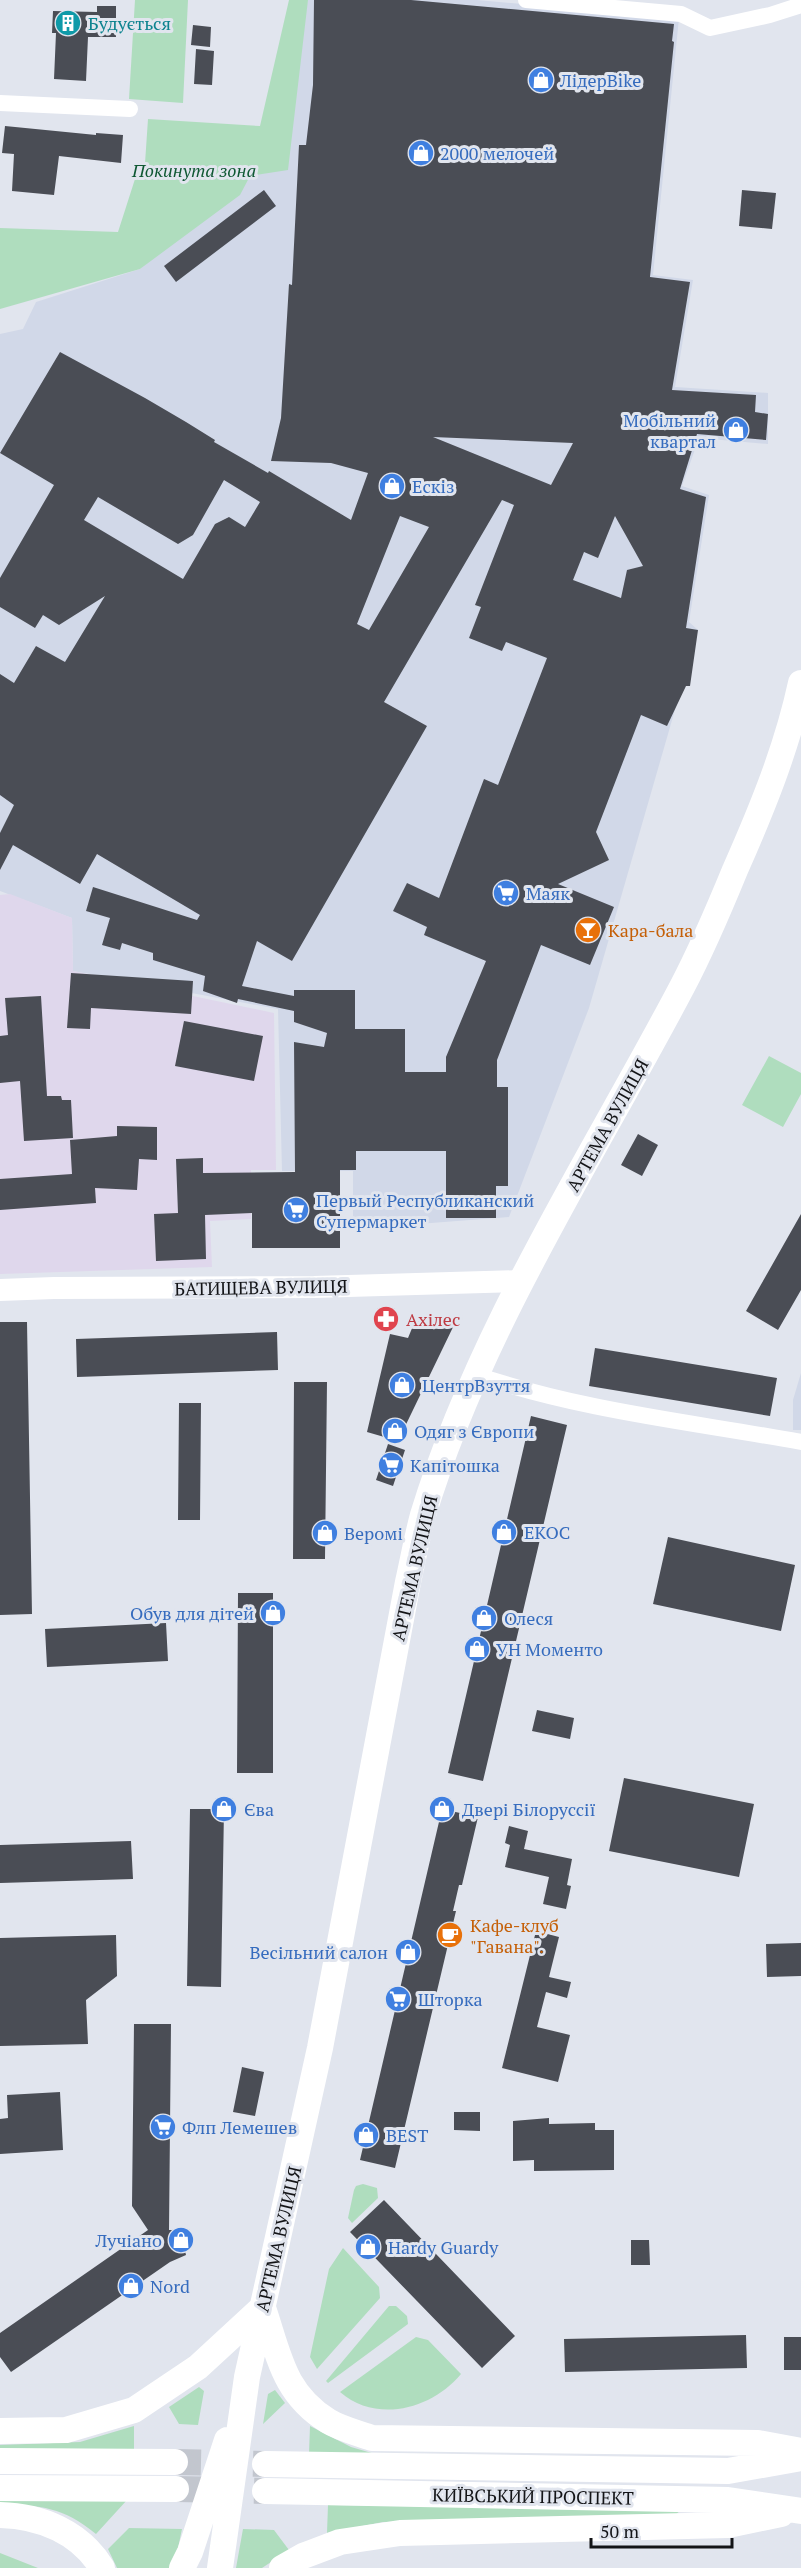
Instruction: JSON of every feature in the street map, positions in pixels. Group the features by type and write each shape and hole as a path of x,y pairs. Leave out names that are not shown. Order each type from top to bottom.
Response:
{"main road":[{"name":"АРТЕМА ВУЛИЦЯ","path":"220,2568 248,2377 318,2056 420,1528 446,1448 477,1375 522,1281 684,984 760,812 791,729 801,683"},
{"path":"0,2431 66,2430 134,2410 198,2367 263,2307 288,2382 304,2403 329,2422 372,2438 758,2443 801,2451"},
{"name":"АРТЕМА ВУЛИЦЯ","path":"182,2568 190,2552 248,2377"},
{"name":"КИЇВСЬКИЙ ПРОСПЕКТ","path":"265,2464 728,2471 801,2458"},
{"path":"0,2461 176,2462"},
{"path":"0,2488 176,2489"},
{"name":"КИЇВСЬКИЙ ПРОСПЕКТ","path":"265,2491 728,2500 799,2511"},
{"path":"282,2568 303,2556 340,2542 400,2533 728,2525 799,2511"},
{"path":"0,2515 22,2515 63,2529 91,2551 102,2568"}],"street":[{"path":"526,0 681,15 710,28 770,15 801,5"},
{"path":"0,103 129,109"},
{"name":"БАТИЩЕВА ВУЛИЦЯ","path":"0,1290 314,1287 522,1281"},
{"path":"477,1375 524,1391 595,1408 801,1442"}],"shaded area":[{"name":"Маяк","path":"308,0 477,0 679,18 653,275 693,280 675,387 768,393 768,444 699,438 682,486 709,495 689,622 698,630 589,1008 509,1217 353,1229 353,1171 282,1171 278,1009 73,971 72,918 0,891 0,334 23,329 36,302 140,269 248,179"},
{"path":"10,894 72,918 73,971 274,1013 276,1170 251,1170 251,1219 210,1221 212,1267 0,1274 0,895"},
{"path":"801,1373 801,1430 793,1430 793,1400"}],"green space":[{"path":"135,0 188,0 183,103 129,99"},
{"name":"Покинута зона","path":"289,0 308,0 288,170 250,176 240,195 140,269 0,309 0,228 118,232 135,179 144,178 148,119 260,126"},
{"path":"769,1056 801,1073 801,1094 783,1127 742,1105"},
{"path":"363,2184 377,2188 378,2198 352,2223 348,2218 354,2190 356,2186"},
{"path":"343,2248 379,2287 380,2298 317,2369 310,2357 329,2269"},
{"path":"389,2306 396,2306 407,2316 408,2324 328,2383 326,2381"},
{"path":"416,2337 428,2340 461,2374 449,2386 420,2404 387,2410 370,2408 340,2392"},
{"path":"199,2387 204,2391 198,2425 179,2424 169,2407"},
{"path":"275,2390 285,2403 263,2424 268,2394"},
{"path":"134,2426 134,2452 0,2451 0,2445 80,2442"},
{"path":"310,2426 351,2447 375,2454 309,2454"},
{"path":"0,2500 127,2500 96,2534 73,2518 51,2509 0,2505"},
{"path":"328,2505 681,2510 674,2516 383,2522 327,2533"},
{"path":"129,2528 182,2529 177,2553 169,2568 117,2568 108,2549"},
{"path":"243,2529 274,2530 289,2550 262,2568 236,2568"},
{"path":"0,2553 38,2568 0,2568"}],"building":[{"name":"Маяк","path":"314,0 411,0 674,24 650,277 690,282 672,390 756,395 755,412 768,414 766,440 697,434 680,489 706,497 686,628 698,630 690,686 686,686 667,726 641,715 596,832 609,860 558,884 614,907 590,965 541,945 497,1060 497,1087 508,1087 508,1186 496,1186 496,1218 446,1218 446,1151 356,1151 356,1170 340,1170 340,1248 252,1248 252,1213 205,1215 206,1259 156,1261 154,1214 178,1213 176,1159 203,1158 203,1173 295,1172 294,1042 324,1047 327,1033 294,1022 294,1011 238,999 237,1003 203,991 205,976 153,960 153,953 122,943 120,950 102,945 110,918 86,911 93,887 197,920 200,915 97,854 80,884 13,845 0,870 0,833 14,805 0,795 0,674 14,683 36,646 65,662 105,596 59,625 43,615 35,628 0,607 0,578 54,485 0,453 60,352 145,398 215,440 214,442 268,473 269,471 351,520 368,473 331,463 271,461 281,418 289,284 292,285 299,145 306,145 313,85","holes":["433,437 573,443 551,485","224,480 260,502 245,527 229,517 215,524 183,579 84,520 98,497 178,544 193,535","502,500 514,505 475,605 481,607 469,638 502,651 506,642 547,658 498,785 484,779 439,898 407,883 393,911 427,927 424,935 486,961 446,1057 446,1072 405,1072 405,1029 355,1029 355,990 294,990 294,996 242,986 257,941 292,961 427,726 384,702","400,516 429,527 369,630 357,624","615,516 643,566 627,570 621,598 573,580 584,552 598,558"]},
{"path":"97,6 116,6 116,37 88,37 86,81 54,79 56,33 52,33 53,11 97,12"},
{"path":"193,25 211,27 210,47 191,45"},
{"path":"196,49 214,51 212,85 194,84"},
{"path":"5,126 96,135 96,133 123,135 121,163 59,156 54,195 12,191 14,154 2,153"},
{"path":"264,190 276,206 176,282 164,266"},
{"path":"742,190 776,193 772,229 739,226"},
{"path":"71,973 193,981 191,1014 91,1008 90,1029 67,1028"},
{"path":"41,996 47,1096 61,1096 62,1100 71,1100 73,1138 24,1141 20,1081 0,1083 0,1036 8,1035 5,998"},
{"path":"184,1021 263,1036 254,1081 175,1066"},
{"path":"117,1126 157,1127 157,1160 139,1159 137,1190 95,1188 96,1203 0,1210 0,1179 72,1174 70,1140 117,1136"},
{"path":"638,1134 658,1145 642,1176 621,1165"},
{"path":"801,1214 801,1290 778,1330 746,1311"},
{"name":"ЦентрВзуття","path":"415,1321 455,1323 398,1441 367,1432 390,1334 408,1338"},
{"path":"0,1322 27,1322 32,1614 0,1615"},
{"path":"277,1332 278,1370 77,1377 76,1339"},
{"path":"595,1348 777,1378 770,1416 589,1386"},
{"path":"294,1382 327,1382 325,1559 293,1559"},
{"path":"179,1403 201,1403 200,1520 178,1520"},
{"path":"531,1416 567,1425 483,1781 448,1773"},
{"name":"Капітошка","path":"388,1444 405,1450 393,1486 376,1480"},
{"path":"668,1537 795,1565 781,1631 653,1604"},
{"path":"238,1593 273,1593 273,1773 237,1773"},
{"path":"166,1623 168,1661 47,1667 45,1629"},
{"path":"537,1710 574,1718 570,1739 532,1731"},
{"path":"624,1778 754,1804 739,1877 609,1851"},
{"path":"190,1809 224,1809 221,1987 187,1986"},
{"path":"442,1809 478,1817 462,1885 459,1885 453,1911 456,1911 395,2168 360,2160"},
{"path":"509,1826 528,1831 524,1849 572,1859 567,1885 571,1886 566,1909 543,1904 549,1877 505,1867 510,1845 505,1843"},
{"path":"131,1841 133,1879 0,1883 0,1845"},
{"path":"536,1931 559,1937 549,1977 571,1982 567,1998 546,1992 537,2027 570,2035 558,2082 502,2068"},
{"path":"116,1935 117,1976 86,2000 88,2044 0,2046 0,1938"},
{"path":"801,1943 801,1976 767,1977 766,1944"},
{"path":"134,2024 171,2024 169,2230 180,2230 186,2255 170,2262 11,2372 0,2357 0,2333 148,2230 132,2206"},
{"path":"242,2067 264,2072 255,2116 233,2112"},
{"path":"60,2092 63,2150 0,2154 0,2119 8,2118 7,2095"},
{"path":"454,2112 480,2112 480,2131 454,2130"},
{"path":"549,2118 549,2124 595,2123 595,2130 614,2130 614,2170 534,2171 534,2160 513,2161 513,2121"},
{"path":"384,2200 515,2336 482,2368 350,2232"},
{"path":"631,2240 649,2240 650,2265 631,2265"},
{"path":"746,2335 747,2368 565,2372 564,2339"},
{"path":"784,2337 801,2337 801,2370 784,2370"}],"tunnel":[{"path":"175,2462 265,2464"},
{"path":"176,2489 265,2491"}],"place":[{"name":"Будується","path":"68,23"},
{"name":"ЛідерBike","path":"541,80"},
{"name":"2000 мелочей","path":"421,153"},
{"name":"Мобільний квартал","path":"736,430"},
{"name":"Ескіз","path":"392,486"},
{"name":"Маяк","path":"506,893"},
{"name":"Кара-бала","path":"588,930"},
{"name":"Первый Республиканский Супермаркет","path":"296,1210"},
{"name":"Ахілес","path":"386,1319"},
{"name":"ЦентрВзуття","path":"402,1385"},
{"name":"Одяг з Європи","path":"395,1431"},
{"name":"Капітошка","path":"391,1465"},
{"name":"ЕКОС","path":"504,1532"},
{"name":"Веромі","path":"325,1533"},
{"name":"Обув для дітей","path":"273,1613"},
{"name":"Олеся","path":"484,1618"},
{"name":"УН Моменто","path":"477,1649"},
{"name":"Єва","path":"224,1809"},
{"name":"Двері Білоруссії","path":"442,1809"},
{"name":"Кафе-клуб \"Гавана\".","path":"450,1935"},
{"name":"Весільний салон","path":"408,1952"},
{"name":"Шторка","path":"398,1999"},
{"name":"Флп Лемешев","path":"163,2127"},
{"name":"BEST","path":"366,2135"},
{"name":"Лучіано","path":"181,2240"},
{"name":"Hardy Guardy","path":"368,2247"},
{"name":"Nord","path":"131,2286"}]}
